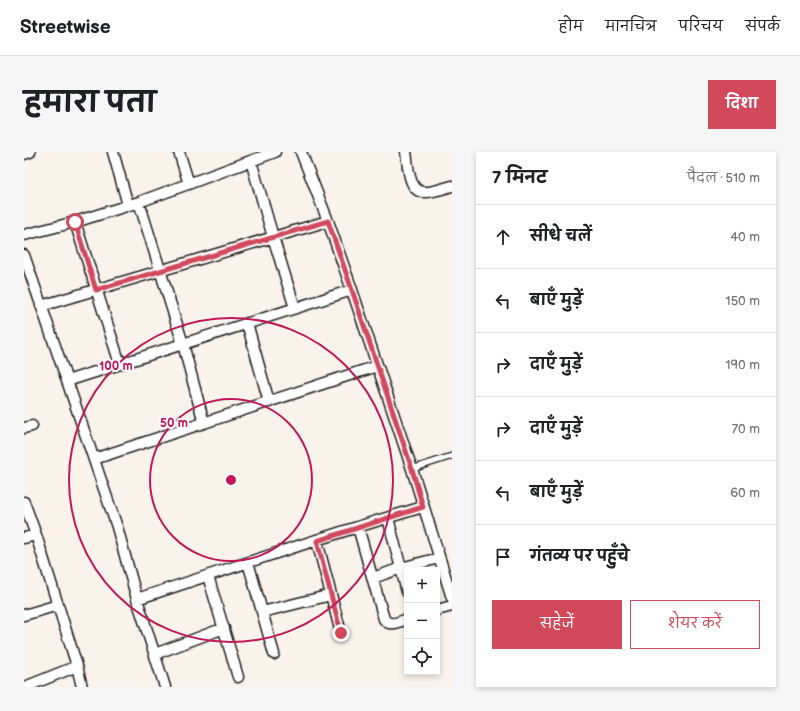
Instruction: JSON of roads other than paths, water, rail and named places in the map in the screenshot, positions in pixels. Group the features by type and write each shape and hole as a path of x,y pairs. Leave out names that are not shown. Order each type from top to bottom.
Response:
{"street":[{"path":"24,154 30,152"},
{"path":"113,152 128,206"},
{"path":"179,152 189,184"},
{"path":"24,235 128,206 275,152"},
{"path":"301,152 328,221 352,290 412,469 452,598"},
{"path":"406,152 411,182 416,189 424,192 452,186"},
{"path":"251,161 295,308"},
{"path":"139,202 183,344 204,423"},
{"path":"41,306 328,221"},
{"path":"75,222 120,364"},
{"path":"24,255 117,527 137,599 165,687"},
{"path":"67,381 352,290"},
{"path":"247,323 269,402"},
{"path":"94,459 377,366"},
{"path":"24,502 36,534 77,666 82,687"},
{"path":"137,599 248,562 423,507"},
{"path":"388,518 404,580"},
{"path":"358,527 384,619 389,624 404,621"},
{"path":"24,538 36,534"},
{"path":"317,541 341,633"},
{"path":"372,578 401,568 439,558"},
{"path":"248,562 274,654"},
{"path":"208,576 238,677"},
{"path":"262,612 331,595"},
{"path":"24,616 58,605"},
{"path":"440,609 452,606"},
{"path":"155,654 224,628"},
{"path":"25,687 77,666"}],"lane":[{"path":"412,469 452,456"}]}
